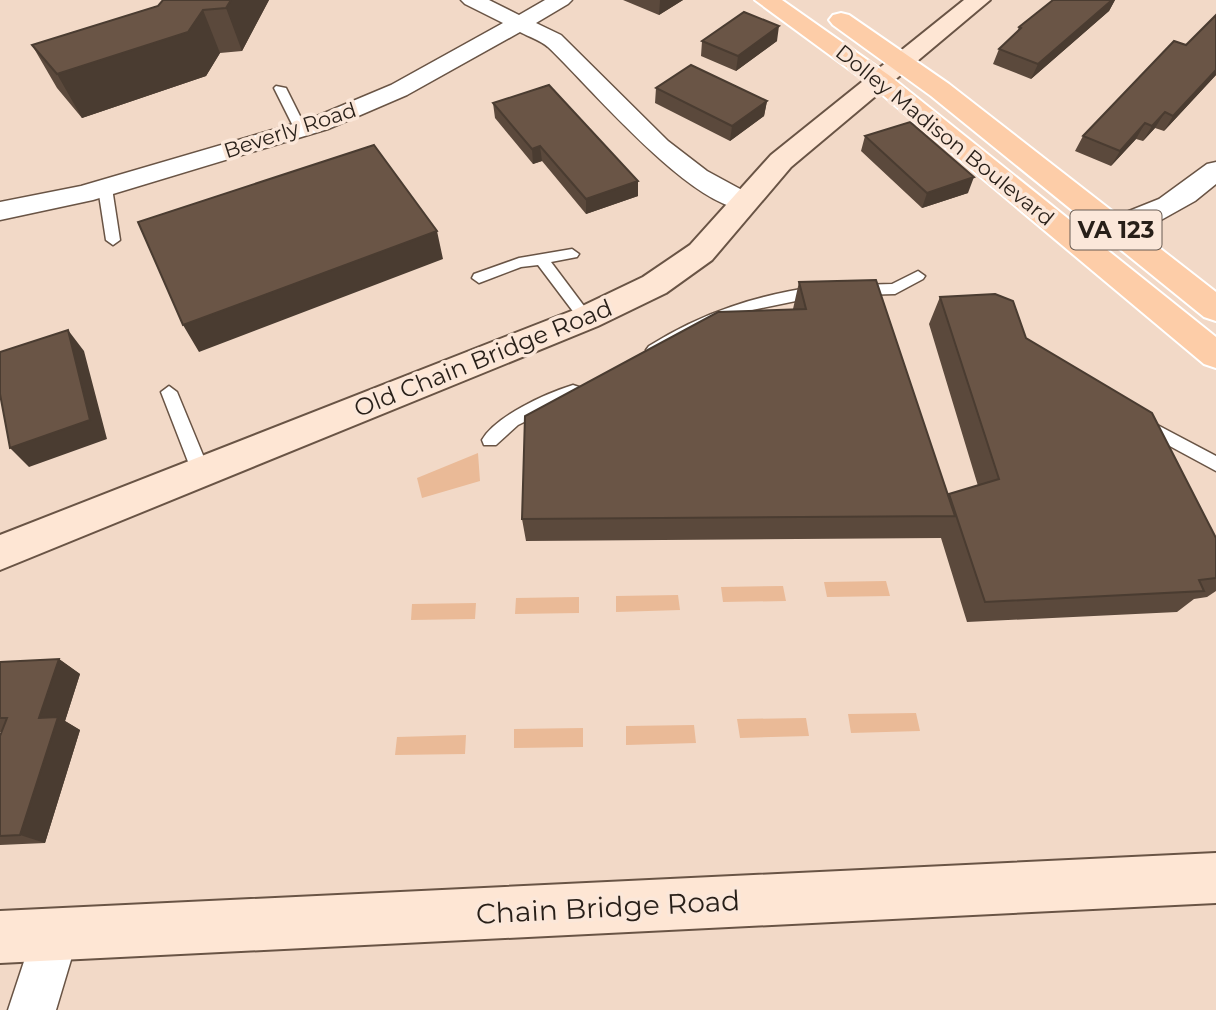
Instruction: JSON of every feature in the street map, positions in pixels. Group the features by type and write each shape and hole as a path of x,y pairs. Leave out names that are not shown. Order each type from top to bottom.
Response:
{"main road":[{"name":"Dolley Madison Boulevard","path":"767,0 891,71 1115,229 1216,309"},
{"name":"Old Chain Bridge Road","path":"0,552 586,318 647,289 678,270 713,241 760,180 781,161 978,0"},
{"name":"Dolley Madison Boulevard","path":"822,7 1079,242 1216,355"},
{"name":"Chain Bridge Road","path":"0,937 1216,878"}],"street":[{"path":"471,0 553,40 665,151 698,177 744,202"},
{"name":"Beverly Road","path":"0,211 51,202 105,188 301,130 398,90 561,0"},
{"path":"1079,242 1169,206 1195,189 1216,170"},
{"path":"32,1010 56,933"}],"lane":[{"path":"280,88 301,130"},
{"path":"105,188 113,240"},
{"path":"478,278 519,263 572,254"},
{"path":"541,259 586,318"},
{"path":"646,355 690,325 733,308 772,297 842,290 895,289 918,276"},
{"path":"490,440 512,420 586,385"},
{"path":"169,392 201,472"},
{"path":"1148,426 1216,464"}],"shaded area":[{"path":"478,453 480,481 422,498 417,478"},
{"path":"886,581 890,596 827,597 824,582"},
{"path":"783,586 786,601 723,602 721,587"},
{"path":"678,595 680,610 616,612 616,596"},
{"path":"579,597 579,613 515,614 516,598"},
{"path":"476,603 475,619 411,620 412,604"},
{"path":"916,713 920,731 851,733 848,714"},
{"path":"806,718 809,736 740,738 737,719"},
{"path":"694,725 696,743 626,745 626,726"},
{"path":"583,728 583,747 514,748 514,729"},
{"path":"466,735 465,754 395,755 397,737"}],"building":[{"path":"163,0 231,0 226,8 203,10 188,32 57,74 32,45 158,6"},
{"path":"1053,0 1112,0 1038,64 999,49 1021,28 1019,27"},
{"path":"744,12 779,26 738,56 702,41"},
{"path":"1216,15 1216,70 1173,116 1165,112 1152,126 1145,123 1120,151 1083,136 1174,41 1186,45"},
{"path":"691,65 767,101 732,126 656,88"},
{"path":"549,85 638,181 586,199 540,146 532,149 493,103"},
{"path":"910,122 974,177 927,193 865,136"},
{"path":"374,145 437,231 183,325 138,222"},
{"path":"876,280 955,516 522,519 525,416 718,312 806,309 799,282"},
{"path":"995,294 1013,301 1026,338 1152,413 1216,538 1216,578 1199,580 1204,591 985,602 949,494 999,479 940,297"},
{"path":"68,330 90,420 10,448 0,394 0,352"},
{"path":"59,659 39,718 58,717 20,835 0,836 0,736 7,718 0,718 0,662"}]}
